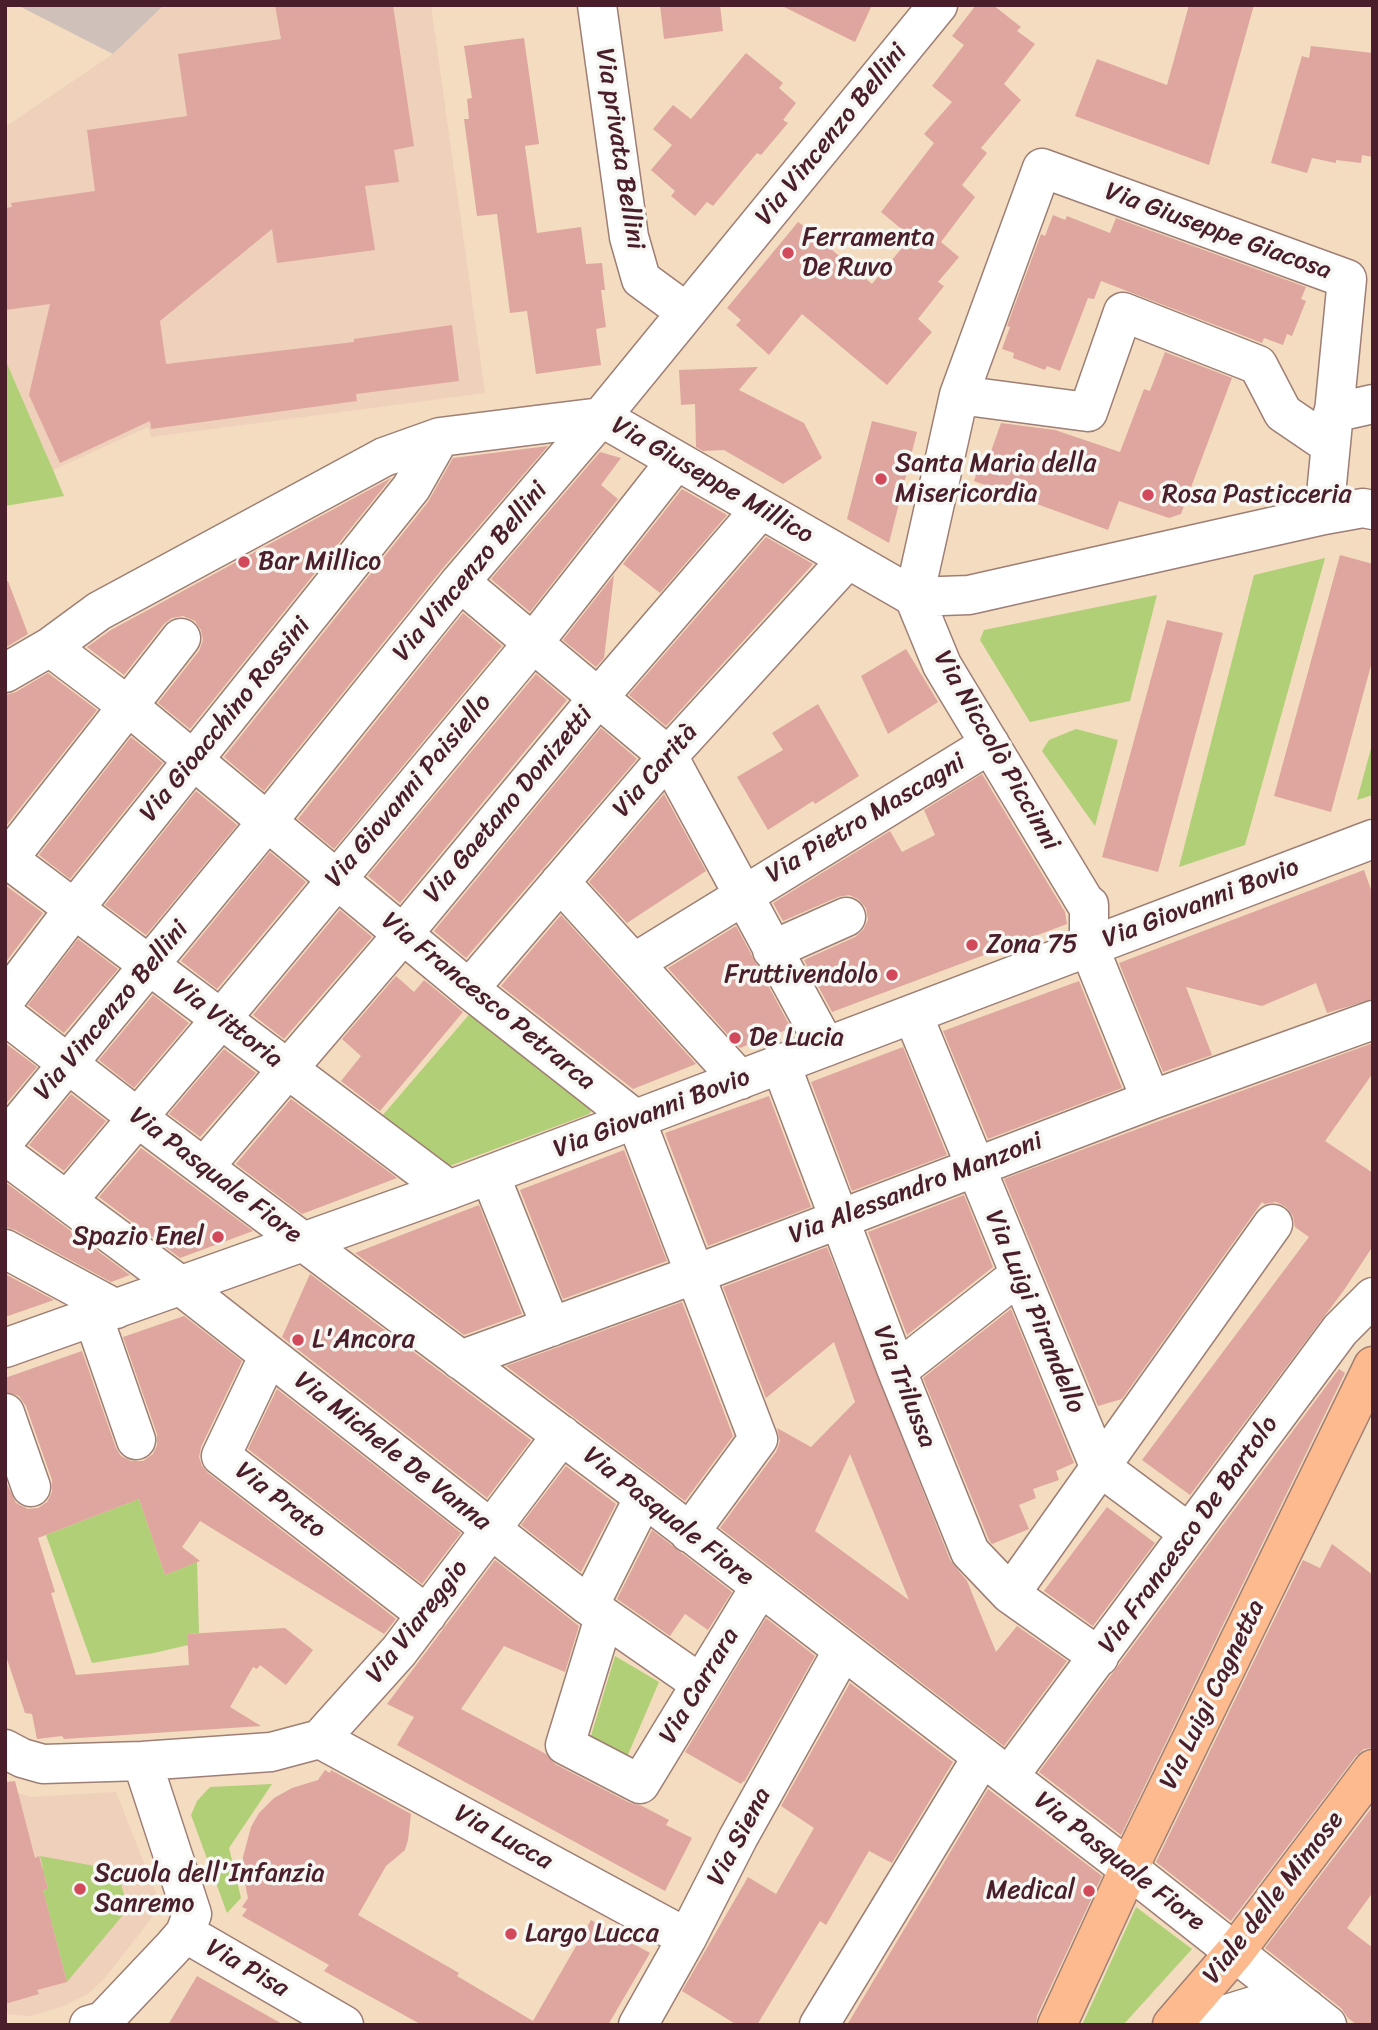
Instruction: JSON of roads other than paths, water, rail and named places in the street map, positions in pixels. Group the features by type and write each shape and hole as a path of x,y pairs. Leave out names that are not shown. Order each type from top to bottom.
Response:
{"main road":[{"name":"Via Luigi Cagnetta","path":"1058,2025 1129,1869 1373,1366"},
{"name":"Viale delle Mimose","path":"1172,2025 1235,1952 1373,1769"}],"street":[{"name":"Via privata Bellini","path":"597,5 629,237 641,279 686,312"},
{"name":"Via Vincenzo Bellini","path":"5,1140 460,582 601,417 938,5"},
{"name":"Via Giuseppe Giacosa","path":"960,394 1042,168 1347,279 1324,515"},
{"path":"1373,404 1331,429 1283,413 1258,365 1123,312 1087,412 960,394 914,597 969,595 1324,515 1363,508 1373,510"},
{"name":"Via Giuseppe Millico","path":"5,673 50,647 99,611 384,457 440,437 601,417 914,597"},
{"name":"Via Gioacchino Rossini","path":"5,1000 74,909 411,488 440,437"},
{"name":"Via Giovanni Paisiello","path":"67,1201 533,643 676,461"},
{"name":"Via Gaetano Donizetti","path":"204,1167 403,934 597,699 761,509"},
{"name":"Via Carità","path":"469,989 668,756 848,559"},
{"path":"460,582 668,756 826,1047"},
{"name":"Via Niccolò Piccinni","path":"914,597 942,666 1089,905 1089,947"},
{"path":"6,860 181,638"},
{"name":"Via Francesco Petrarca","path":"50,647 128,706 469,989 636,1120"},
{"name":"Via Pietro Mascagni","path":"634,963 989,744"},
{"name":"Via Giovanni Bovio","path":"5,1348 490,1175 1373,839"},
{"name":"Via Vittoria","path":"6,860 449,1190"},
{"path":"560,882 740,1080"},
{"path":"772,950 846,917"},
{"path":"1089,947 1150,1100"},
{"name":"Via Pasquale Fiore","path":"5,1015 138,1118 644,1497 1129,1869 1316,2017"},
{"name":"Via Luigi Pirandello","path":"913,1015 1099,1466"},
{"name":"Via Alessandro Manzoni","path":"460,1360 696,1274 1150,1100 1373,1020"},
{"name":"Via Trilussa","path":"781,1065 838,1219 970,1552 1010,1594 1099,1657"},
{"path":"636,1120 758,1439 689,1533"},
{"name":"Via Michele De Vanna","path":"5,1155 181,1286 596,1612 701,1684"},
{"path":"490,1175 551,1327"},
{"path":"1010,1594 1273,1224"},
{"path":"5,1249 105,1312 136,1440"},
{"path":"897,1371 1019,1275"},
{"name":"Via Francesco De Bartolo","path":"819,2025 995,1766 1099,1657 1340,1330 1373,1297"},
{"name":"Via Prato","path":"269,1355 221,1456 427,1615"},
{"path":"5,1413 31,1487"},
{"name":"Via Viareggio","path":"320,1739 399,1651 562,1435"},
{"path":"1099,1466 1189,1533"},
{"path":"596,1612 644,1497"},
{"name":"Via Carrara","path":"596,1612 565,1745 640,1784 760,1587"},
{"name":"Via Siena","path":"652,2019 687,1938 738,1838 843,1650"},
{"path":"5,1749 22,1758 43,1763 142,1760 271,1752 320,1739"},
{"name":"Via Lucca","path":"320,1739 687,1938"},
{"path":"101,2024 185,1933 192,1914 142,1760"},
{"name":"Via Pisa","path":"185,1933 344,2025"},
{"name":"Viale delle Mimose","path":"1199,2025 1253,2006 1278,2004 1316,2017"}],"place":[{"name":"Ferramenta De Ruvo","path":"788,253"},
{"name":"Santa Maria della Misericordia","path":"881,479"},
{"name":"Rosa Pasticceria","path":"1148,495"},
{"name":"Bar Millico","path":"244,562"},
{"name":"Zona 75","path":"972,945"},
{"name":"Fruttivendolo","path":"892,975"},
{"name":"De Lucia","path":"735,1038"},
{"name":"Spazio Enel","path":"218,1237"},
{"name":"L'Ancora","path":"298,1340"},
{"name":"Scuola dell'Infanzia Sanremo","path":"80,1889"},
{"name":"Medical","path":"1089,1891"},
{"name":"Largo Lucca","path":"511,1934"}]}
